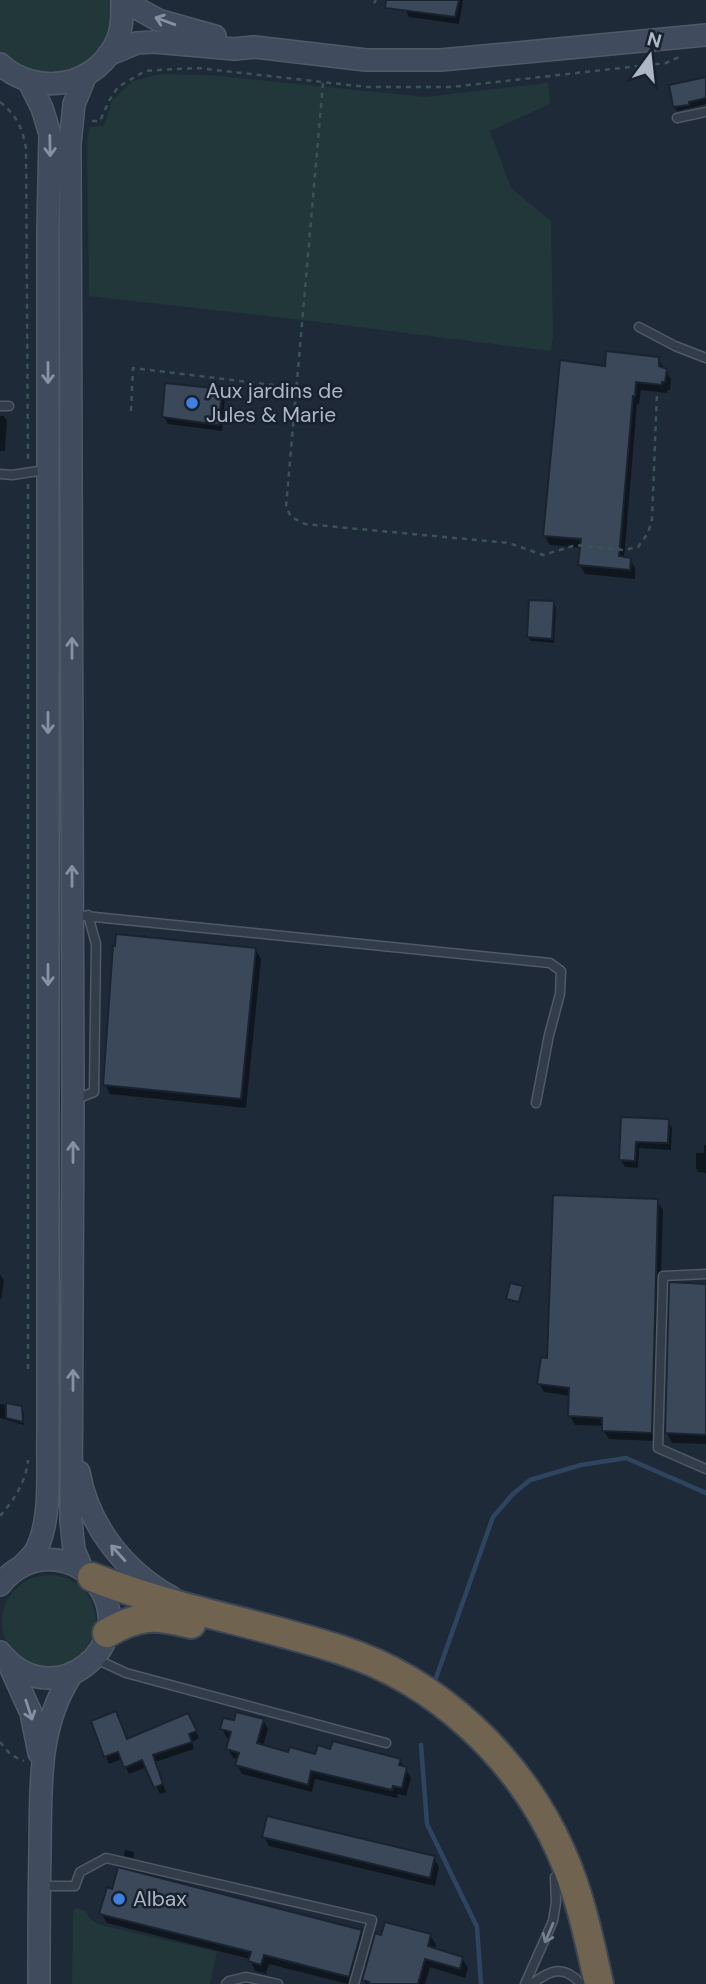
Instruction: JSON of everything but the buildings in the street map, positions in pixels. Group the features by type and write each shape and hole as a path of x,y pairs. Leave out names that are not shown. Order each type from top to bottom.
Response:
{"highway":[{"path":"87,1573 109,1584 311,1640 364,1658 431,1695 468,1724 507,1765 555,1838 583,1913 599,1984"},
{"path":"107,1633 133,1620 172,1619 318,1659 403,1695 425,1709 459,1737 506,1788 535,1832 555,1877 569,1921 582,1984"}],"main road":[{"path":"0,64 29,82 43,84 58,84 86,75 98,67 118,38 122,0 158,20 254,47 366,60 441,61 706,35"},
{"path":"108,55 137,43 154,42 254,47"},
{"path":"4,1657 19,1670 32,1676 59,1678 72,1674 84,1667 100,1650 107,1633 109,1618 101,1589 87,1573 75,1550 71,1521 73,1101 80,915 70,144 74,104 86,75"},
{"path":"0,1585 36,1551 47,1496 38,471 50,134 43,108 29,82"},
{"path":"72,1431 84,1493 107,1540 148,1582 191,1608"},
{"path":"23,1565 53,1559 68,1562 87,1573"},
{"path":"4,1657 31,1713 41,1762 39,1984"},
{"path":"41,1762 55,1704 72,1674"}],"lane":[{"path":"677,118 706,112"},
{"path":"639,327 675,346 706,358"},
{"path":"0,474 38,471"},
{"path":"80,915 550,963 561,971 561,994 548,1035 536,1103"},
{"path":"706,1274 663,1276 658,1448 706,1469"},
{"path":"94,1658 126,1673 386,1743"},
{"path":"40,1885 75,1886 80,1872 106,1857 372,1920 355,1984"},
{"path":"525,1984 554,1922 555,1877"},
{"path":"532,1984 556,1971 569,1974 582,1984"},
{"path":"226,1984 246,1977 278,1984"}],"path":[{"path":"323,83 286,507 291,517 305,524 509,543 543,555 576,545 624,551 638,547 648,533 652,519 657,393"},
{"path":"0,102 22,126 26,148 38,471 27,1077 28,1375"},
{"path":"131,411 132,368 298,388"},
{"path":"0,1516 22,1486 30,1450"},
{"path":"0,1742 11,1755 22,1761 41,1762"}],"green space":[{"path":"0,0 110,0 109,28 104,41 88,62 63,75 49,76 16,64 0,52"},
{"path":"161,74 209,75 425,97 548,83 550,104 490,131 511,188 551,221 551,351 89,296 87,141 90,127 104,126 112,101 133,81"},
{"path":"49,1575 67,1579 82,1589 92,1604 96,1622 92,1640 82,1655 67,1665 49,1669 31,1665 16,1655 6,1640 2,1622 6,1604 16,1589 31,1579"},
{"path":"77,1908 86,1911 90,1919 101,1925 217,1952 210,1984 72,1984 73,1917"}],"waterway":[{"path":"436,1678 493,1517 513,1494 530,1480 581,1465 626,1458 706,1493"},
{"path":"421,1745 427,1824 477,1927 481,1984"}],"place":[{"name":"Aux jardins de Jules & Marie","path":"192,403"},
{"name":"Albax","path":"119,1899"}]}
